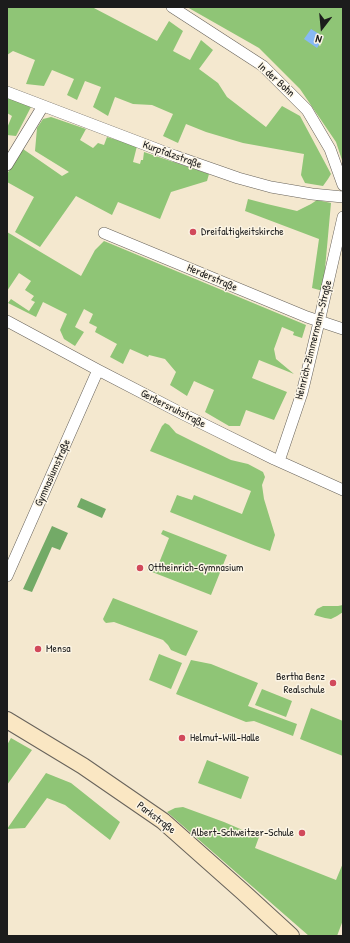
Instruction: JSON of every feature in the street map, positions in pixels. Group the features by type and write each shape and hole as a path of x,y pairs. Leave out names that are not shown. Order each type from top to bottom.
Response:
{"street":[{"name":"In der Bohn","path":"172,7 263,66 307,110 330,149 343,185"},
{"name":"Kurpfalzstraße","path":"7,92 175,156 238,178 271,188 343,197"},
{"path":"7,165 43,106"},
{"name":"Heinrich-Zimmermann-Straße","path":"279,461 302,393 343,217"},
{"name":"Herderstraße","path":"104,233 319,322 343,329"},
{"name":"Gerbersruhstraße","path":"7,321 98,370 279,461 343,490"},
{"name":"Gymnasiumstraße","path":"7,576 98,370"},
{"name":"Parkstraße","path":"7,720 83,766 163,821 291,936"}],"green space":[{"path":"7,7 92,7 157,41 169,21 183,31 173,51 190,60 201,40 213,50 199,69 218,83 227,97 266,127 282,106 300,116 331,174 323,186 305,183 301,175 304,154 243,143 206,132 186,124 178,143 163,136 173,114 152,105 133,104 115,97 108,116 93,107 101,87 85,81 77,100 67,95 74,79 52,70 44,86 26,84 35,60 13,51 7,55"},
{"path":"187,7 343,7 343,163 336,142 300,89 259,48"},
{"path":"7,97 31,107 16,136 7,135 7,128 12,116 7,113"},
{"path":"51,117 86,129 80,140 93,148 98,143 104,145 107,137 137,146 133,162 140,164 141,160 143,160 144,152 209,174 207,181 171,192 160,219 118,202 112,215 76,196 40,247 15,232 34,197 7,182 7,174 23,149 62,176 69,172 35,151 37,128 43,119"},
{"path":"248,199 297,211 317,200 331,203 323,291 312,288 319,239 245,211"},
{"path":"7,232 81,276 95,250 104,241 306,325 302,338 293,335 294,332 282,327 274,349 276,359 294,374 259,360 252,378 287,392 274,420 246,410 240,426 229,426 205,412 214,390 194,381 187,396 170,385 176,372 165,359 149,355 148,357 130,349 123,364 110,357 117,344 95,332 97,327 89,323 93,314 84,309 75,327 84,332 75,346 64,339 60,330 67,314 43,302 36,317 8,303 11,299 29,311 35,302 31,300 34,296 25,290 31,281 19,273 7,291"},
{"path":"165,423 169,425 176,433 192,441 231,460 248,464 263,472 265,477 262,485 264,499 275,535 270,551 170,512 177,495 192,500 194,495 242,514 251,491 150,451 162,426"},
{"path":"81,498 106,509 102,518 77,507"},
{"path":"52,526 68,533 60,550 52,547 32,592 23,589"},
{"path":"163,530 227,555 211,595 147,570 149,565 157,568 169,538 161,534"},
{"path":"113,598 198,631 186,656 171,650 163,640 114,622 106,623 103,619"},
{"path":"343,605 343,612 331,619 314,615 317,609 323,606"},
{"path":"159,654 182,663 171,689 149,680"},
{"path":"191,660 211,664 258,683 248,706 297,724 293,736 254,721 246,722 176,694"},
{"path":"262,689 292,701 286,717 255,705"},
{"path":"311,708 343,721 343,756 300,739"},
{"path":"11,738 32,750 7,785 7,745"},
{"path":"207,760 249,777 241,799 198,783"},
{"path":"46,773 71,783 120,822 110,840 65,805 47,798 25,828 7,829"},
{"path":"183,807 259,837 255,848 336,880 343,863 343,920 337,936 309,936 167,812 175,808"}],"water":[{"path":"311,29 324,37 317,48 304,39"}],"place":[{"name":"Dreifaltigkeitskirche","path":"193,232"},
{"name":"Ottheinrich-Gymnasium","path":"140,568"},
{"name":"Mensa","path":"38,649"},
{"name":"Bertha Benz Realschule","path":"333,683"},
{"name":"Helmut-Will-Halle","path":"182,738"},
{"name":"Albert-Schweitzer-Schule","path":"302,833"}]}
